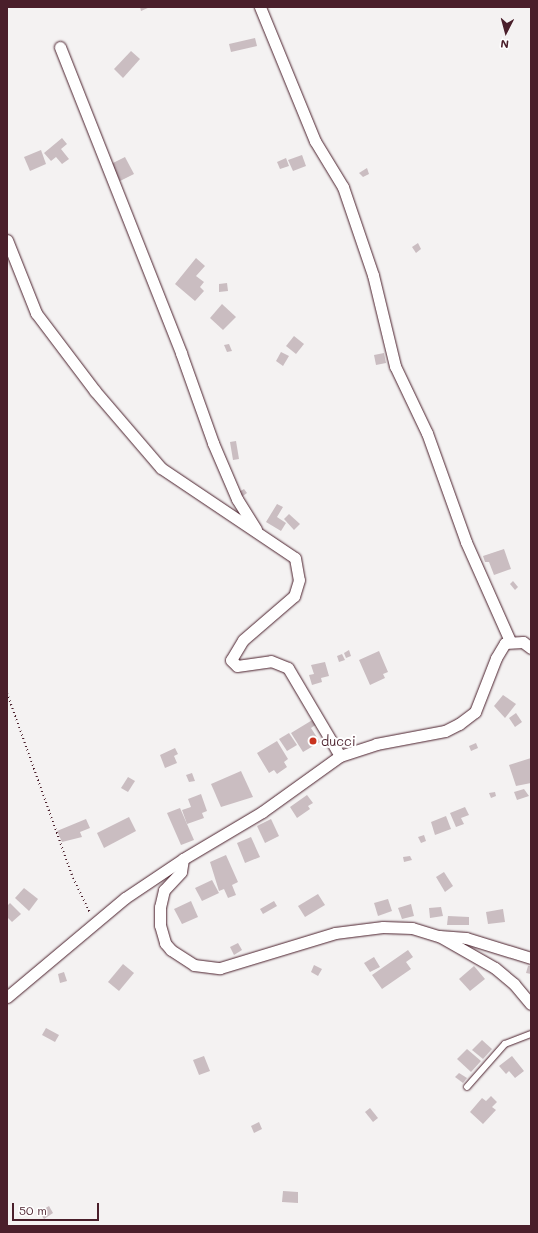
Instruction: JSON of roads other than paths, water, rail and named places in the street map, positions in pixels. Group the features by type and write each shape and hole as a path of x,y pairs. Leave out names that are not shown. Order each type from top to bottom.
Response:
{"street":[{"path":"260,7 315,142 343,187 373,275 395,366 427,433 466,542 510,641"},
{"path":"60,47 181,354 213,443 237,499 257,532"},
{"path":"7,240 36,313 116,417 161,468 295,558 300,572 298,586 294,596 243,640 231,660 237,666 271,661 288,668 340,756"},
{"path":"7,997 124,898 183,859 262,812 340,756 376,744 445,731 459,724 475,712 496,658 506,643 510,641 522,642 531,648"},
{"path":"183,859 181,872 164,890 160,907 160,925 165,943 171,950 194,965 220,968 301,943 357,930 412,928 438,936 495,968 514,984 531,1004"},
{"path":"438,936 466,938 531,958"}],"lane":[{"path":"467,1087 505,1044 531,1034"}],"place":[{"name":"ducci","path":"313,741"}]}
